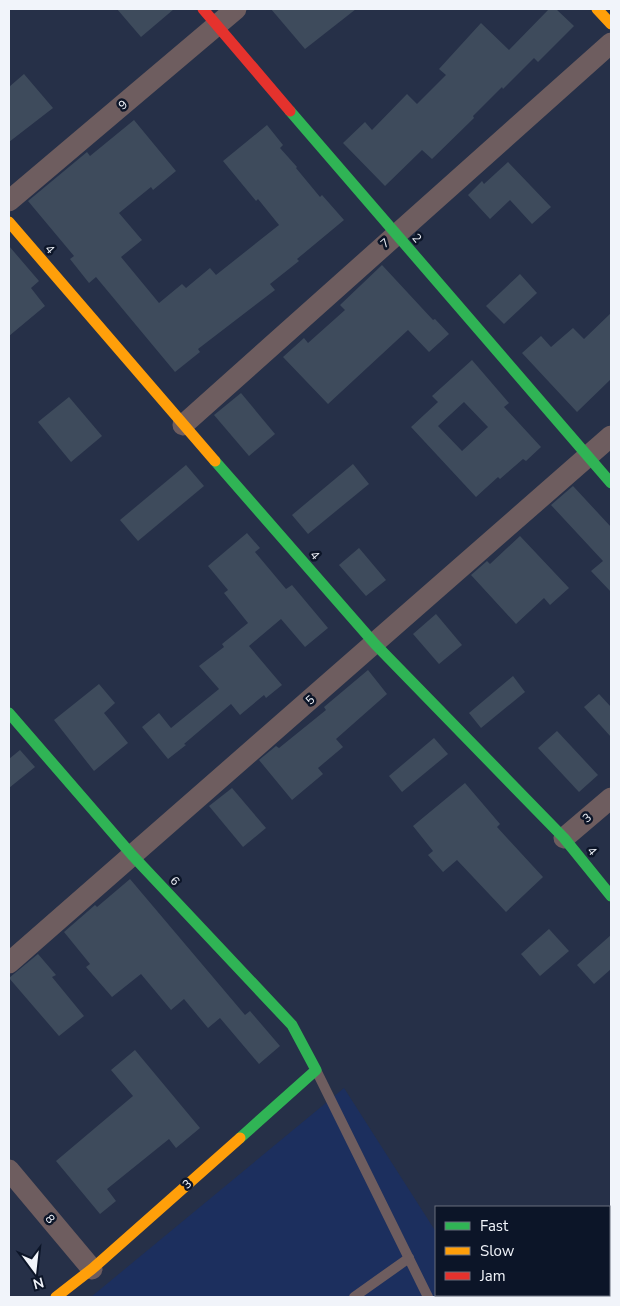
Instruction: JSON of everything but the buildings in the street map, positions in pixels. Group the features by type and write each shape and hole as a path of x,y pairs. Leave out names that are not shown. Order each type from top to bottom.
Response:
{"street":[{"name":"2","path":"204,9 611,483"},
{"name":"9","path":"9,201 236,9"},
{"path":"596,9 611,24"},
{"name":"7","path":"183,425 611,43"},
{"name":"4","path":"9,222 374,644 564,838 611,896"},
{"name":"5","path":"9,963 611,436"},
{"name":"6","path":"9,714 132,855 292,1025 316,1070"},
{"name":"3","path":"564,838 611,798"},
{"name":"3","path":"56,1297 92,1269 316,1070"},
{"name":"8","path":"9,1170 92,1269"}],"lane":[{"path":"316,1070 428,1297"},
{"path":"354,1297 409,1258"}],"shaded area":[{"path":"344,1088 435,1230 435,1296 478,1297 91,1297"}],"traffic: fast":[{"path":"290,111 611,483"},
{"path":"215,461 375,644 564,838 611,896"},
{"path":"9,713 132,855 292,1025 316,1070 240,1138"}],"traffic: slow":[{"path":"597,9 611,24"},
{"path":"9,222 215,461"},
{"path":"56,1297 92,1269 240,1138"}],"traffic: jam":[{"path":"203,9 290,111"}]}
